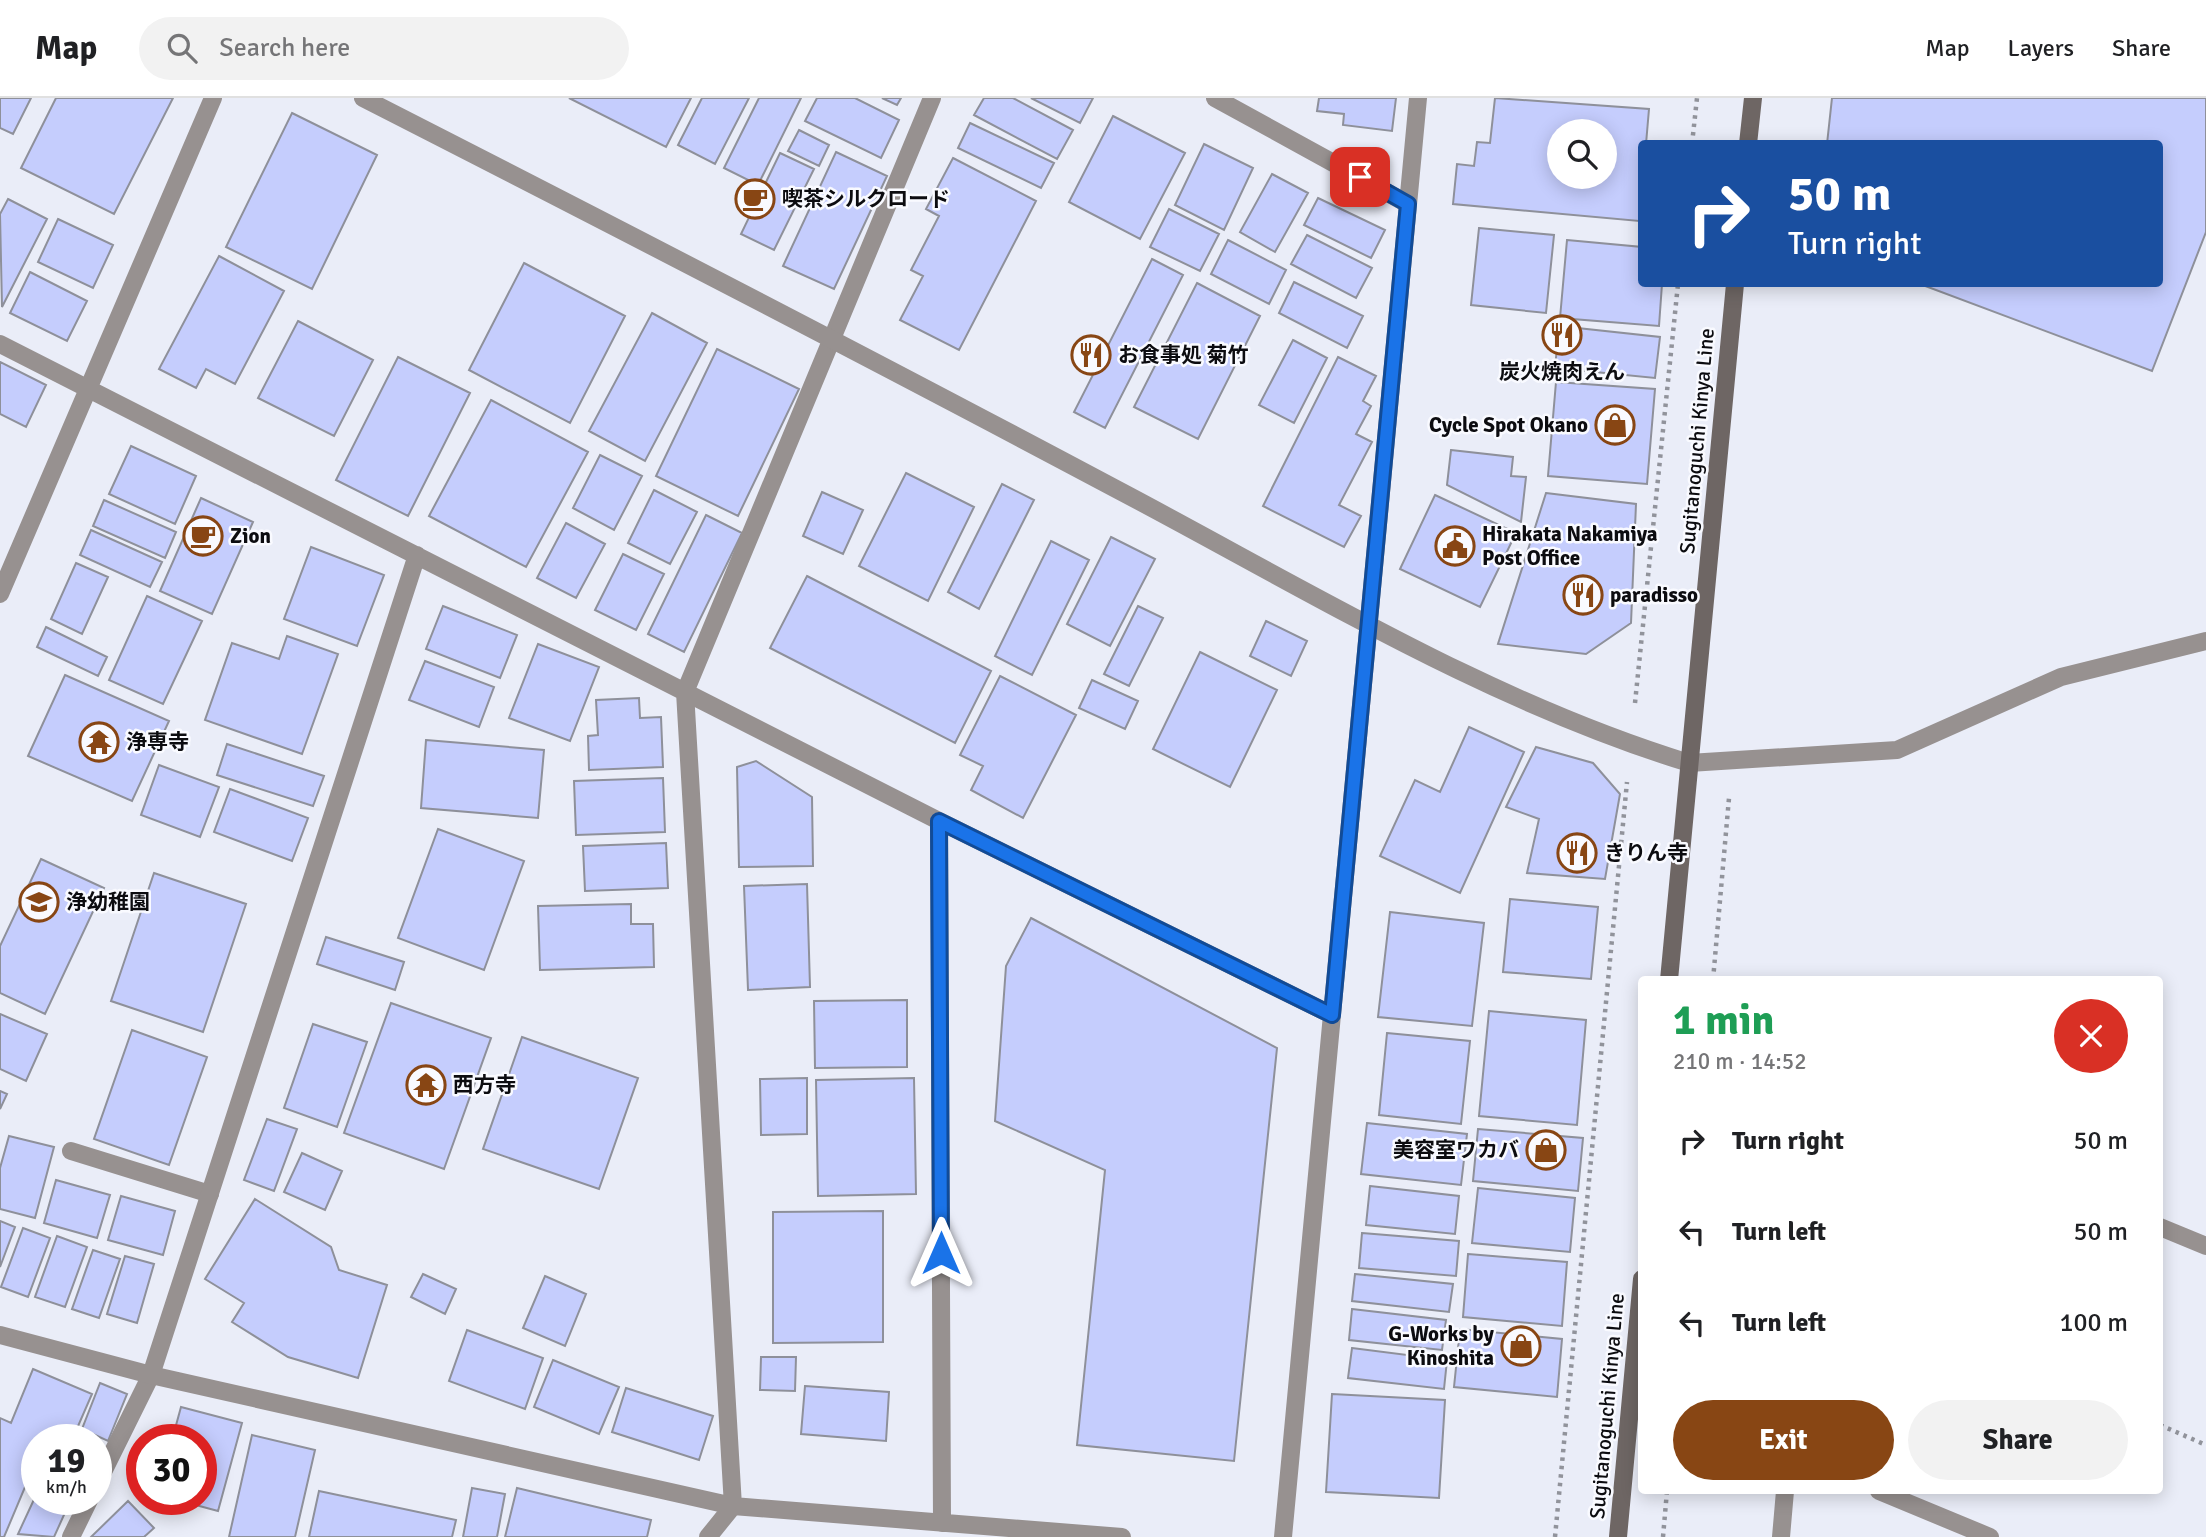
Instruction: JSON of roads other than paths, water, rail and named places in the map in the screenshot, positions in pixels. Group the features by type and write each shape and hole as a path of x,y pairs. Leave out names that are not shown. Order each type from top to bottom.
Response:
{"main road":[{"path":"1748,140 1753,98"},
{"name":"Sugitanoguchi Kinya Line","path":"1669,976 1735,287"},
{"name":"Sugitanoguchi Kinya Line","path":"1618,1537 1638,1322"}],"street":[{"path":"0,594 213,98"},
{"path":"363,98 832,338 1368,623 1510,695 1631,745 1689,763 1897,750 2061,677 2206,641"},
{"path":"708,1537 733,1506 685,692 932,98"},
{"path":"1215,98 1408,204"},
{"path":"1283,1537 1418,98"},
{"path":"0,344 939,821 1332,1015"},
{"path":"112,1454 151,1375 417,555"},
{"path":"939,821 943,1523"},
{"path":"71,1151 210,1194"},
{"path":"2163,1228 2206,1246"},
{"path":"0,1335 151,1375 733,1506 1122,1537"},
{"path":"1781,1537 1785,1494"},
{"path":"1886,1494 1990,1537"},
{"path":"71,1537 82,1515"}],"place":[{"name":"喫茶シルクロード","path":"755,199"},
{"name":"炭火焼肉えん","path":"1562,335"},
{"name":"お食事処 菊竹","path":"1091,355"},
{"name":"Cycle Spot Okano","path":"1615,425"},
{"name":"Zion","path":"203,536"},
{"name":"Hirakata Nakamiya Post Office","path":"1455,546"},
{"name":"paradisso","path":"1583,595"},
{"name":"浄専寺","path":"99,742"},
{"name":"きりん寺","path":"1577,853"},
{"name":"浄幼稚園","path":"39,902"},
{"name":"西方寺","path":"426,1085"},
{"name":"美容室ワカバ","path":"1546,1150"},
{"name":"G-Works by Kinoshita","path":"1521,1346"}]}
